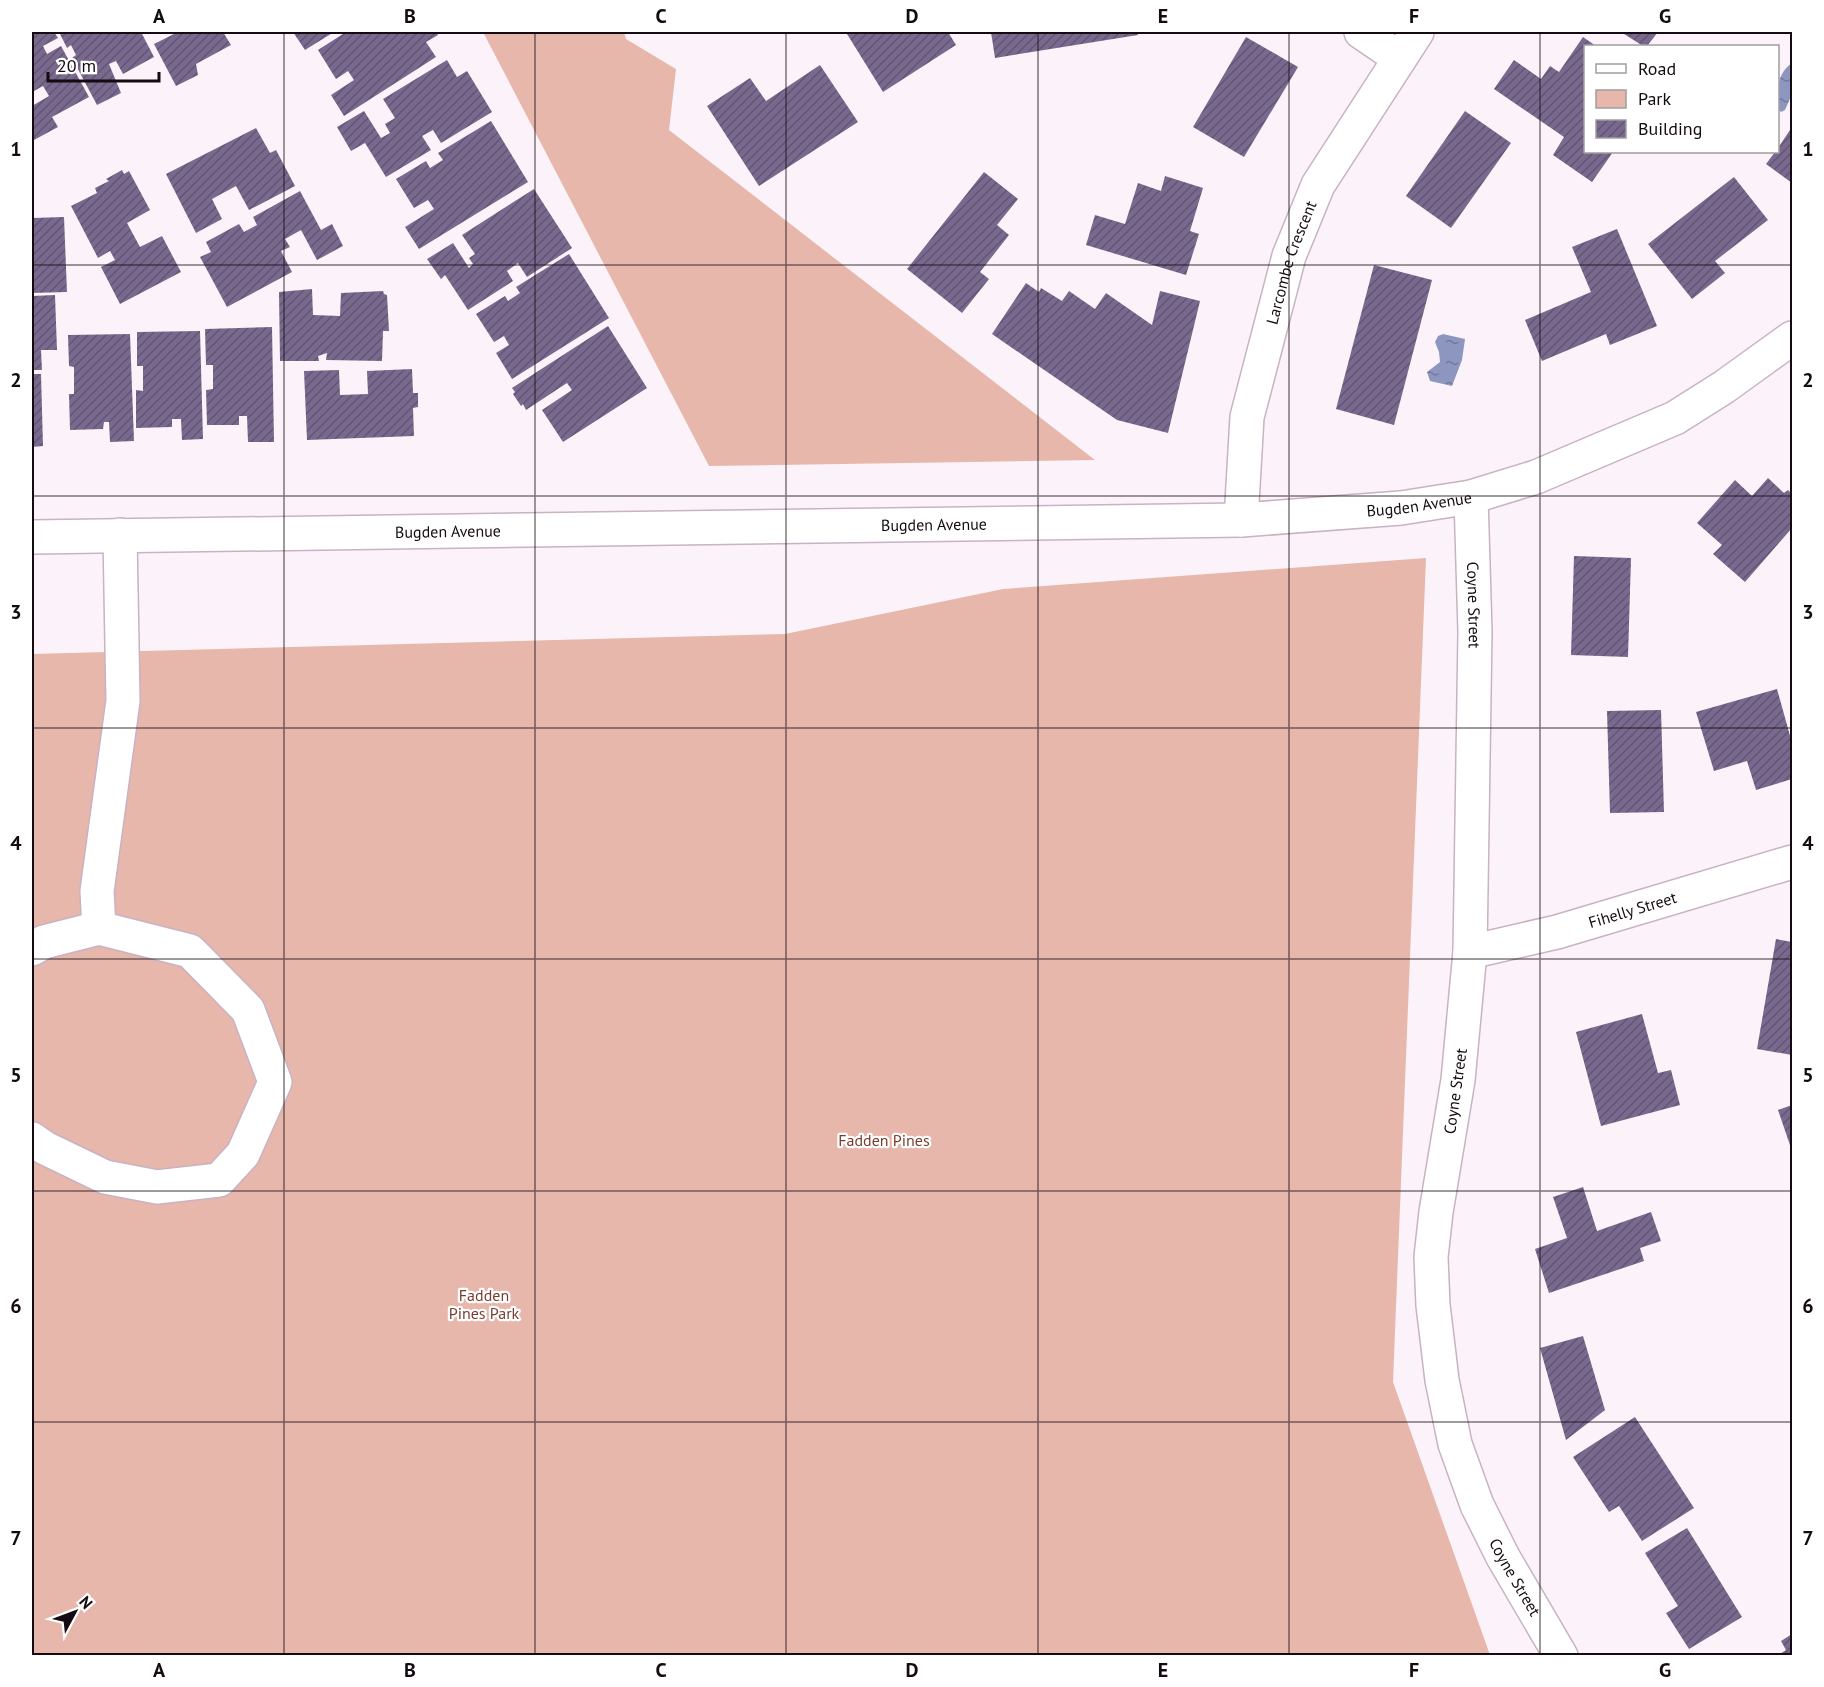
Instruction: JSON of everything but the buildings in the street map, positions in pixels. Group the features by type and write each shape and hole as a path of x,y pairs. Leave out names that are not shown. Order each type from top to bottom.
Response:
{"street":[{"path":"1361,32 1408,45"},
{"name":"Larcombe Crescent","path":"1241,520 1247,417 1288,256 1318,185 1408,45"},
{"name":"Bugden Avenue","path":"32,537 1241,520 1401,508 1471,497 1536,477 1675,418 1724,387 1792,338"},
{"name":"Coyne Street","path":"1471,497 1475,632 1470,952 1458,1080 1436,1212 1431,1257 1433,1305 1442,1380 1455,1444 1477,1505 1503,1557 1561,1656"},
{"path":"99,928 97,891 123,701 120,535"},
{"name":"Fihelly Street","path":"1470,952 1557,932 1792,862"},
{"path":"32,949 44,942 99,928 190,951 248,1010 275,1082 243,1154 219,1180 157,1186 105,1177 45,1148 32,1139"}],"green space":[{"path":"483,32 624,32 626,39 676,69 669,130 1095,460 709,466"},
{"name":"Fadden Pines","path":"1426,558 1393,1382 1490,1655 32,1655 32,654 785,634 1003,589"}],"water":[{"path":"1792,63 1792,94 1785,110 1781,112 1779,110 1779,84 1787,67"},
{"path":"1443,334 1465,339 1462,360 1452,386 1430,381 1427,372 1440,362 1435,342 1438,336"}],"park label":[{"name":"Fadden Pines Park","path":"484,1304"}]}
